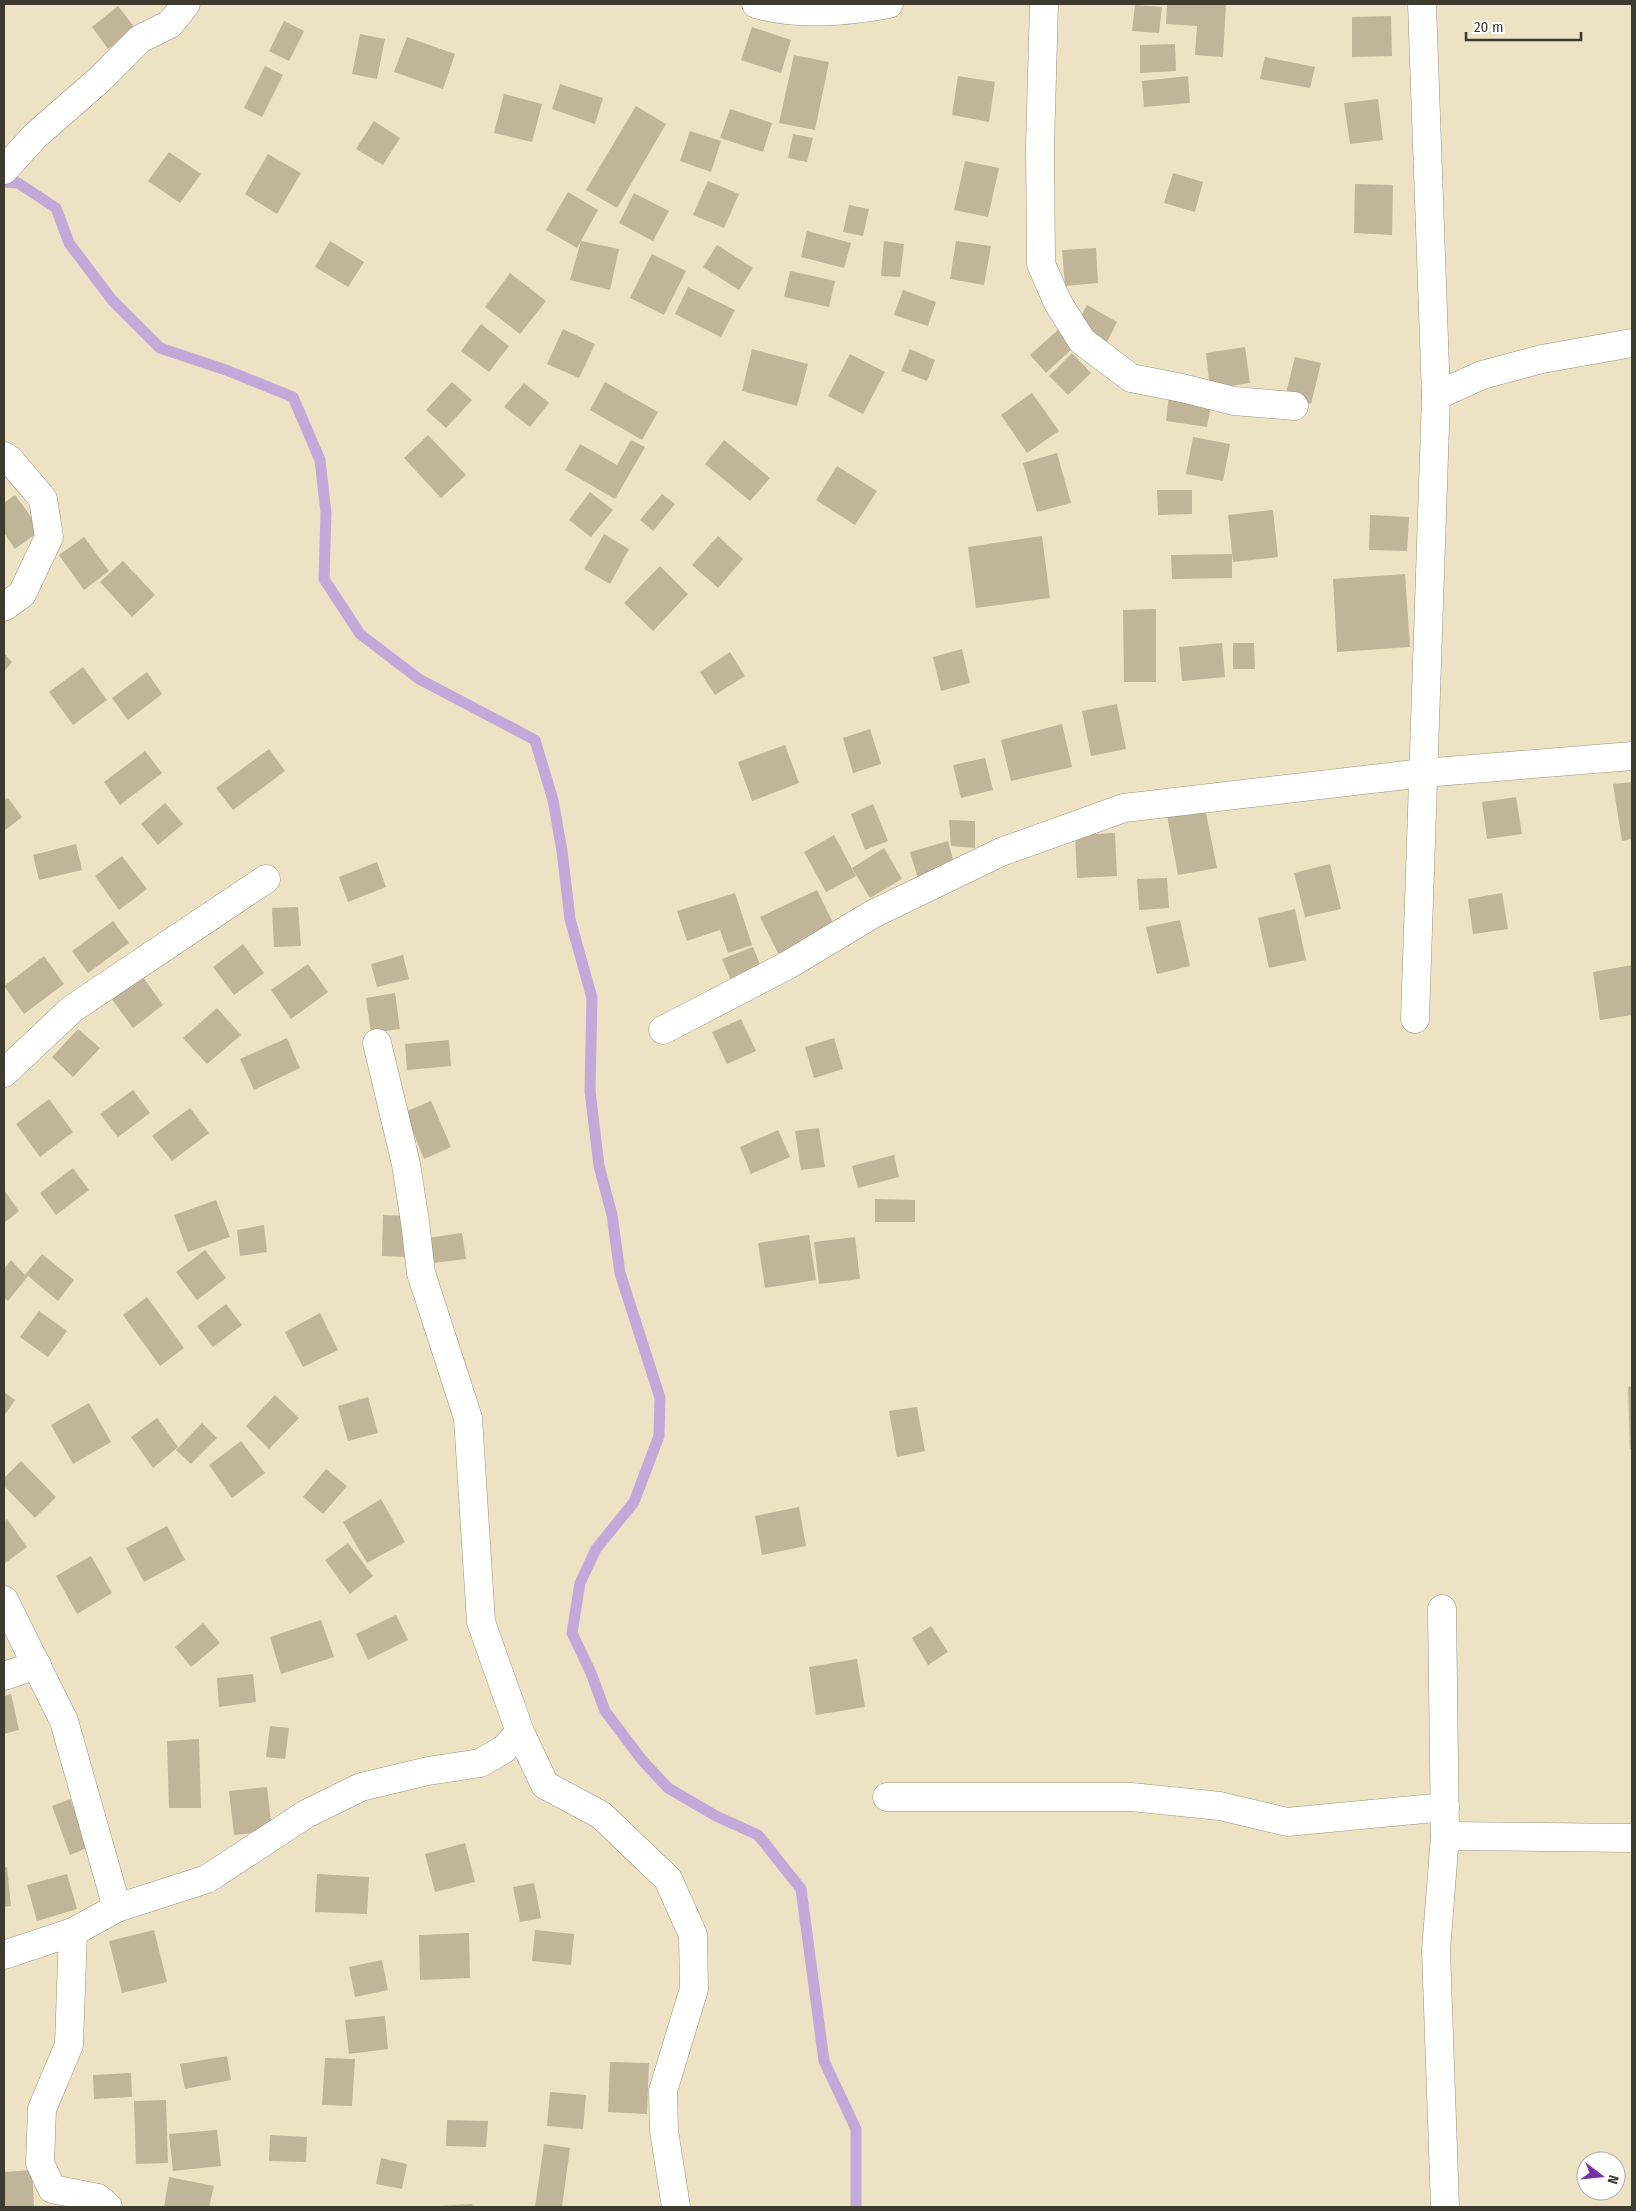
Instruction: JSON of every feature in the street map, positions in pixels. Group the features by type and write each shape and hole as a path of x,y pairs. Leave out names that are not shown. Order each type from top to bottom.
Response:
{"street":[{"path":"4,170 35,136 100,79 140,39 170,24 186,4"},
{"path":"756,4 774,9 852,11 889,4"},
{"path":"1044,4 1040,146 1041,264 1058,303 1077,334 1082,341 1131,378 1182,388 1234,402 1294,406"},
{"path":"1415,1019 1436,396 1422,4"},
{"path":"1436,396 1482,375 1542,360 1632,342"},
{"path":"4,456 10,460 43,499 49,536 22,594 4,607"},
{"path":"663,1030 788,965 881,910 1001,852 1124,808 1423,772 1632,756"},
{"path":"4,1073 72,1009 266,879"},
{"path":"377,1043 406,1164 416,1222 421,1273 468,1418 481,1622 520,1732 545,1785 601,1815 668,1879 692,1935 694,1989 663,2090 664,2131 676,2207"},
{"path":"4,1600 38,1665 64,1721 117,1908"},
{"path":"1442,1609 1445,1836 1436,1950 1446,2207"},
{"path":"4,1676 38,1665"},
{"path":"4,1955 73,1932 117,1908 207,1879 306,1814 361,1786 480,1763 503,1750 520,1732"},
{"path":"887,1797 1131,1797 1220,1806 1287,1822 1445,1807"},
{"path":"1445,1836 1632,1838"},
{"path":"73,1932 69,2045 42,2108 40,2163 52,2189 98,2198 108,2207"}],"building":[{"path":"1167,4 1226,4 1223,57 1195,55 1197,26 1166,24"},
{"path":"1135,5 1162,7 1159,33 1132,31"},
{"path":"118,6 135,28 108,49 92,27"},
{"path":"1391,16 1392,56 1352,57 1352,17"},
{"path":"284,21 304,31 289,61 269,51"},
{"path":"752,27 791,40 781,73 741,60"},
{"path":"360,34 385,39 377,79 352,74"},
{"path":"407,37 455,54 443,89 394,72"},
{"path":"1175,44 1176,71 1140,73 1140,45"},
{"path":"794,55 829,62 815,130 779,123"},
{"path":"1265,57 1315,67 1310,88 1260,79"},
{"path":"265,66 283,75 262,117 244,108"},
{"path":"958,76 995,82 989,122 952,115"},
{"path":"1188,76 1190,103 1144,107 1142,81"},
{"path":"560,84 603,98 595,124 552,109"},
{"path":"504,94 542,104 532,142 494,133"},
{"path":"1378,99 1383,140 1350,144 1344,103"},
{"path":"636,106 666,124 617,208 586,190"},
{"path":"730,109 772,123 763,152 720,138"},
{"path":"374,121 400,138 383,165 356,149"},
{"path":"690,131 721,141 711,172 680,161"},
{"path":"793,134 813,138 807,162 788,158"},
{"path":"169,152 201,174 180,203 148,181"},
{"path":"268,154 301,173 277,214 245,194"},
{"path":"965,161 999,168 988,217 954,210"},
{"path":"1173,173 1203,182 1195,212 1164,203"},
{"path":"708,181 739,194 724,228 693,215"},
{"path":"1355,184 1393,185 1392,235 1354,233"},
{"path":"568,192 598,210 577,248 546,230"},
{"path":"634,193 669,211 653,241 619,223"},
{"path":"849,205 869,209 863,236 843,232"},
{"path":"807,231 851,243 844,268 801,257"},
{"path":"330,241 364,262 348,287 315,267"},
{"path":"581,241 619,249 610,290 570,280"},
{"path":"884,241 904,244 900,277 881,276"},
{"path":"956,241 991,246 984,285 950,279"},
{"path":"717,245 753,268 739,290 703,267"},
{"path":"1096,248 1098,283 1065,286 1062,250"},
{"path":"652,254 686,271 664,315 630,298"},
{"path":"790,271 835,281 829,307 784,297"},
{"path":"510,273 546,301 520,334 485,307"},
{"path":"688,287 735,310 721,337 675,314"},
{"path":"903,290 936,302 928,326 894,315"},
{"path":"1087,305 1117,322 1107,342 1076,325"},
{"path":"481,324 509,346 489,372 461,351"},
{"path":"563,329 595,344 579,378 547,364"},
{"path":"1059,329 1075,346 1046,373 1030,355"},
{"path":"1245,347 1250,383 1210,389 1206,353"},
{"path":"752,349 808,364 797,406 742,391"},
{"path":"910,349 935,360 927,381 901,371"},
{"path":"1072,353 1091,373 1068,395 1049,376"},
{"path":"850,354 885,372 863,414 828,396"},
{"path":"1295,357 1321,363 1311,404 1285,397"},
{"path":"452,382 472,400 446,428 426,410"},
{"path":"605,382 658,412 642,440 590,410"},
{"path":"524,383 549,403 530,427 504,407"},
{"path":"1032,393 1059,431 1027,453 1001,415"},
{"path":"1169,395 1212,401 1207,427 1166,421"},
{"path":"428,435 466,475 441,498 404,458"},
{"path":"1193,437 1230,444 1223,481 1186,474"},
{"path":"631,440 645,447 615,499 565,470 580,444 617,465"},
{"path":"724,440 770,478 750,501 705,464"},
{"path":"1057,453 1071,503 1037,512 1023,463"},
{"path":"837,466 877,491 855,525 816,500"},
{"path":"1157,490 1192,490 1192,514 1158,515"},
{"path":"590,492 613,510 591,537 569,520"},
{"path":"662,494 675,504 653,531 640,520"},
{"path":"15,495 41,530 15,549 4,533 4,503"},
{"path":"1273,510 1278,557 1233,562 1228,515"},
{"path":"1370,515 1409,517 1407,551 1369,550"},
{"path":"604,534 629,549 610,584 584,569"},
{"path":"718,536 743,559 718,588 692,565"},
{"path":"1042,536 1050,598 976,608 968,547"},
{"path":"84,537 109,571 84,590 59,555"},
{"path":"1232,554 1232,578 1172,579 1171,555"},
{"path":"123,561 155,595 132,617 100,582"},
{"path":"660,566 688,594 653,631 624,603"},
{"path":"1405,574 1410,647 1337,652 1333,579"},
{"path":"1156,609 1156,682 1124,682 1123,610"},
{"path":"1222,643 1225,677 1182,681 1179,647"},
{"path":"1233,643 1254,643 1255,669 1233,669"},
{"path":"962,649 970,683 941,691 933,657"},
{"path":"730,652 745,676 715,695 700,672"},
{"path":"4,653 12,662 4,672"},
{"path":"83,667 107,700 73,725 49,692"},
{"path":"147,672 162,694 128,720 112,698"},
{"path":"1117,704 1126,749 1091,756 1082,711"},
{"path":"1062,724 1072,767 1011,781 1001,740"},
{"path":"870,729 881,764 853,773 843,738"},
{"path":"785,745 799,783 752,801 738,762"},
{"path":"269,749 285,771 233,810 216,788"},
{"path":"145,751 162,773 120,805 104,782"},
{"path":"985,758 993,790 961,798 953,765"},
{"path":"1632,782 1632,839 1622,841 1613,784"},
{"path":"1516,797 1522,834 1487,839 1482,802"},
{"path":"8,798 22,817 4,831 4,800"},
{"path":"165,803 183,824 158,845 141,824"},
{"path":"1204,803 1217,868 1178,875 1166,810"},
{"path":"873,804 888,841 865,850 851,814"},
{"path":"949,820 975,821 975,848 951,846"},
{"path":"1115,833 1117,876 1077,878 1075,835"},
{"path":"834,835 856,876 826,892 804,852"},
{"path":"948,841 955,867 918,879 910,852"},
{"path":"76,844 82,870 39,880 33,855"},
{"path":"884,848 902,879 870,898 852,868"},
{"path":"122,856 147,889 119,910 95,876"},
{"path":"377,862 386,887 348,902 339,877"},
{"path":"1330,864 1341,909 1305,917 1294,873"},
{"path":"1167,878 1169,908 1139,910 1137,879"},
{"path":"817,890 835,927 779,955 760,917"},
{"path":"735,893 752,945 728,953 720,930 687,941 677,911"},
{"path":"1502,893 1508,929 1473,934 1468,899"},
{"path":"298,907 301,946 274,947 272,908"},
{"path":"1295,909 1306,960 1269,968 1258,918"},
{"path":"1180,920 1190,966 1157,974 1146,927"},
{"path":"113,921 129,943 88,973 72,951"},
{"path":"243,944 264,973 234,995 213,967"},
{"path":"753,947 765,977 734,988 722,959"},
{"path":"403,955 409,979 377,987 371,964"},
{"path":"44,956 64,984 24,1014 4,986"},
{"path":"308,964 328,992 291,1019 271,990"},
{"path":"1632,965 1632,1015 1600,1020 1593,972"},
{"path":"142,976 163,1005 133,1028 111,998"},
{"path":"395,993 400,1029 371,1033 366,998"},
{"path":"217,1008 241,1035 207,1064 183,1038"},
{"path":"741,1019 756,1051 727,1064 712,1032"},
{"path":"78,1029 100,1048 73,1077 52,1057"},
{"path":"287,1038 300,1068 254,1090 240,1059"},
{"path":"834,1038 843,1069 814,1078 805,1047"},
{"path":"449,1040 451,1066 407,1070 405,1044"},
{"path":"133,1090 150,1113 118,1137 100,1114"},
{"path":"49,1099 73,1132 40,1157 16,1124"},
{"path":"431,1101 451,1147 424,1159 405,1112"},
{"path":"190,1108 209,1133 172,1161 152,1136"},
{"path":"819,1128 825,1167 801,1170 795,1131"},
{"path":"778,1130 790,1157 751,1174 740,1147"},
{"path":"894,1155 899,1177 858,1188 852,1166"},
{"path":"73,1168 89,1190 56,1215 40,1193"},
{"path":"4,1190 19,1211 4,1223"},
{"path":"875,1199 915,1200 915,1222 875,1222"},
{"path":"216,1200 230,1237 188,1252 174,1215"},
{"path":"383,1215 411,1216 410,1257 382,1256"},
{"path":"264,1225 267,1252 240,1256 237,1230"},
{"path":"462,1233 466,1259 425,1264 421,1239"},
{"path":"809,1235 816,1280 765,1288 758,1243"},
{"path":"855,1237 860,1279 819,1284 814,1242"},
{"path":"205,1250 226,1278 197,1300 176,1272"},
{"path":"42,1254 74,1280 58,1301 28,1276 8,1301 4,1298 4,1269 11,1260 25,1275"},
{"path":"147,1297 184,1348 160,1366 123,1315"},
{"path":"226,1304 242,1325 213,1347 197,1326"},
{"path":"39,1311 67,1331 48,1357 20,1337"},
{"path":"320,1313 338,1350 303,1367 285,1332"},
{"path":"1632,1386 1632,1449 1630,1449 1628,1387"},
{"path":"4,1392 15,1400 4,1416"},
{"path":"275,1395 299,1418 269,1449 246,1426"},
{"path":"368,1397 378,1433 348,1441 338,1406"},
{"path":"89,1403 111,1442 73,1464 51,1425"},
{"path":"917,1407 925,1451 897,1457 889,1411"},
{"path":"157,1418 178,1447 153,1468 131,1437"},
{"path":"202,1423 217,1438 191,1464 176,1450"},
{"path":"241,1441 265,1473 232,1498 209,1465"},
{"path":"21,1461 56,1497 35,1518 4,1486 4,1478"},
{"path":"326,1469 347,1486 323,1514 303,1497"},
{"path":"381,1499 405,1542 367,1563 343,1522"},
{"path":"799,1507 806,1546 762,1555 755,1516"},
{"path":"7,1519 27,1547 4,1564 4,1522"},
{"path":"167,1526 185,1560 144,1582 126,1548"},
{"path":"348,1543 373,1576 350,1594 325,1560"},
{"path":"91,1556 112,1593 77,1614 56,1576"},
{"path":"396,1615 408,1640 368,1660 356,1634"},
{"path":"321,1620 334,1657 281,1674 270,1637"},
{"path":"203,1623 220,1643 191,1667 175,1647"},
{"path":"931,1626 948,1652 928,1665 912,1638"},
{"path":"857,1659 865,1707 816,1715 809,1667"},
{"path":"253,1674 256,1702 219,1707 217,1678"},
{"path":"11,1694 19,1730 4,1734 4,1696"},
{"path":"270,1726 289,1728 285,1759 266,1757"},
{"path":"199,1739 201,1808 169,1808 167,1741"},
{"path":"267,1787 272,1831 234,1835 229,1791"},
{"path":"70,1799 89,1847 70,1855 52,1806"},
{"path":"465,1843 475,1882 435,1892 425,1854"},
{"path":"7,1867 11,1906 4,1907 4,1868"},
{"path":"67,1874 77,1909 37,1921 27,1885"},
{"path":"317,1874 369,1877 367,1914 315,1912"},
{"path":"534,1883 541,1918 520,1922 513,1887"},
{"path":"154,1930 167,1982 122,1993 109,1941"},
{"path":"535,1930 574,1934 571,1965 532,1961"},
{"path":"469,1933 470,1978 420,1980 419,1935"},
{"path":"382,1960 388,1990 355,1997 349,1967"},
{"path":"385,2016 388,2049 349,2054 345,2020"},
{"path":"227,2056 231,2080 185,2089 180,2064"},
{"path":"325,2058 355,2059 352,2106 322,2105"},
{"path":"610,2062 649,2063 647,2114 608,2112"},
{"path":"131,2073 132,2097 94,2099 93,2075"},
{"path":"550,2092 586,2095 583,2129 547,2126"},
{"path":"166,2100 168,2163 136,2164 134,2101"},
{"path":"447,2120 488,2121 486,2147 446,2146"},
{"path":"217,2130 221,2166 173,2171 169,2134"},
{"path":"270,2135 307,2137 306,2162 269,2161"},
{"path":"544,2144 570,2148 562,2207 535,2207"},
{"path":"381,2158 407,2164 402,2189 376,2184"},
{"path":"32,2170 34,2206 4,2207 4,2172"},
{"path":"169,2177 214,2186 209,2207 164,2207"},
{"path":"472,2204 473,2207 441,2207 441,2206"}],"waterway":[{"path":"4,182 18,183 56,208 69,243 112,300 160,348 226,370 293,397 320,460 326,513 324,579 360,634 419,679 535,740 553,800 562,851 570,919 592,998 590,1091 599,1166 612,1215 620,1273 660,1398 659,1436 634,1502 596,1549 580,1583 572,1633 591,1673 605,1711 642,1760 668,1788 716,1816 758,1835 801,1889 824,2061 856,2129 856,2207"}]}
